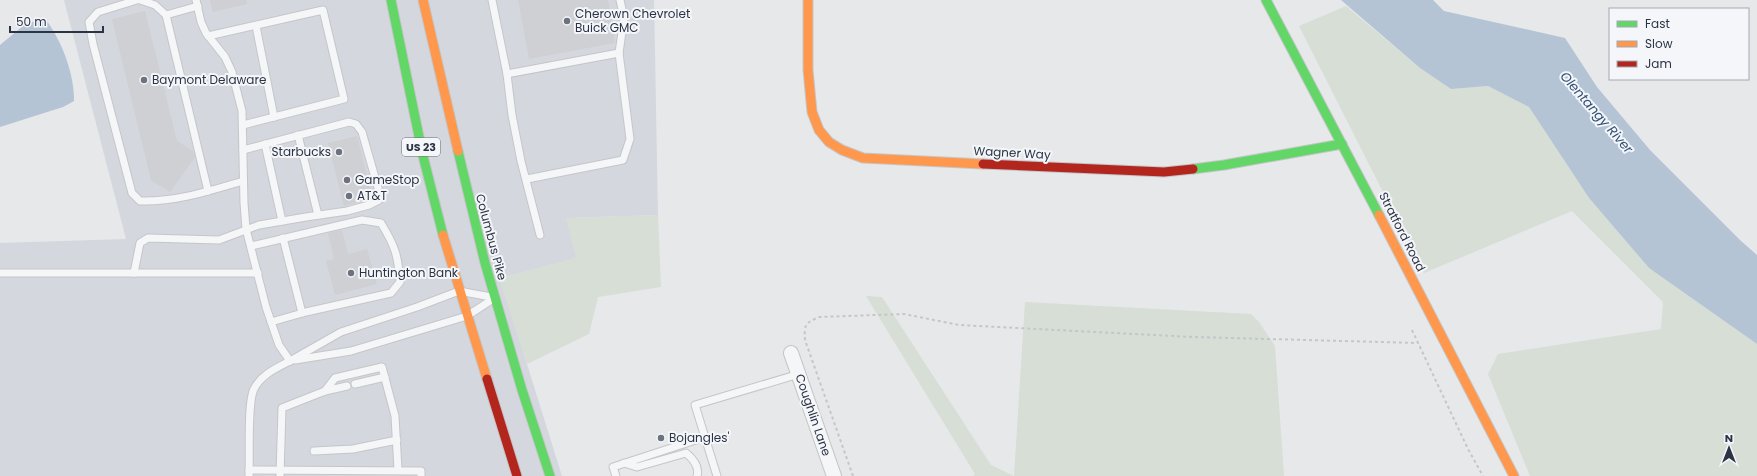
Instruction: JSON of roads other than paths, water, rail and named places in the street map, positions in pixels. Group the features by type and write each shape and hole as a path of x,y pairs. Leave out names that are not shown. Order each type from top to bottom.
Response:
{"main road":[{"name":"US 23","path":"391,0 423,156 446,247 517,476"},
{"path":"413,0 425,10"},
{"name":"Columbus Pike","path":"423,0 466,185 495,298 522,390 550,476"},
{"name":"Wagner Way","path":"808,0 809,77 815,123 822,136 832,145 847,154 863,158 1164,172 1224,165 1342,144"},
{"name":"Stratford Road","path":"1266,0 1514,476"}],"street":[{"name":"Coughlin Lane","path":"791,353 834,476"}],"lane":[{"path":"137,0 98,12 89,22 93,44 132,193 140,201 159,202 188,197 244,181"},
{"path":"140,0 155,5 166,15 208,192"},
{"path":"492,0 507,74 512,115 521,161 527,179 540,235"},
{"path":"527,179 623,160 630,140 619,53 624,18 620,0"},
{"path":"166,15 197,3 201,22 208,36 225,57 232,72 242,111 246,229 271,322 279,345 290,361"},
{"path":"208,36 323,10 344,99 243,125"},
{"path":"256,26 274,117"},
{"path":"507,74 619,53"},
{"path":"134,273 140,243 148,238 219,240 246,229 282,221 347,212 369,206 379,200 378,188 362,132 356,124 349,122 243,150"},
{"path":"298,135 318,215"},
{"path":"265,144 282,221"},
{"path":"251,246 362,220 381,223 391,239 398,258 400,282 391,293 302,313 271,322"},
{"path":"283,238 302,313"},
{"path":"0,273 258,273"},
{"path":"421,476 421,471 398,470 249,473 250,404 253,390 265,376 341,332 417,307 459,291 495,298"},
{"path":"290,361 351,351 467,316 495,298"},
{"path":"325,391 335,378 382,367 396,416 398,470"},
{"path":"717,476 696,405 799,374"},
{"path":"280,473 282,408 325,391 385,377"},
{"path":"616,476 613,467 705,437"},
{"path":"314,451 353,449 397,440"},
{"path":"624,463 637,467 686,453 694,460 698,473 697,476"}],"water":[{"name":"Olentangy River","path":"1341,0 1433,0 1444,11 1565,38 1597,87 1650,150 1741,241 1757,255 1757,344 1649,268 1589,198 1529,107 1488,86 1451,89 1420,68"},
{"path":"35,21 47,21 63,49 70,70 74,101 63,107 0,127 0,45 23,26"}],"place":[{"name":"Cherown Chevrolet Buick GMC","path":"567,21"},
{"name":"Baymont Delaware","path":"144,80"},
{"name":"Starbucks","path":"339,152"},
{"name":"GameStop","path":"347,180"},
{"name":"AT&T","path":"349,196"},
{"name":"Huntington Bank","path":"351,273"},
{"name":"Bojangles'","path":"661,438"}]}
